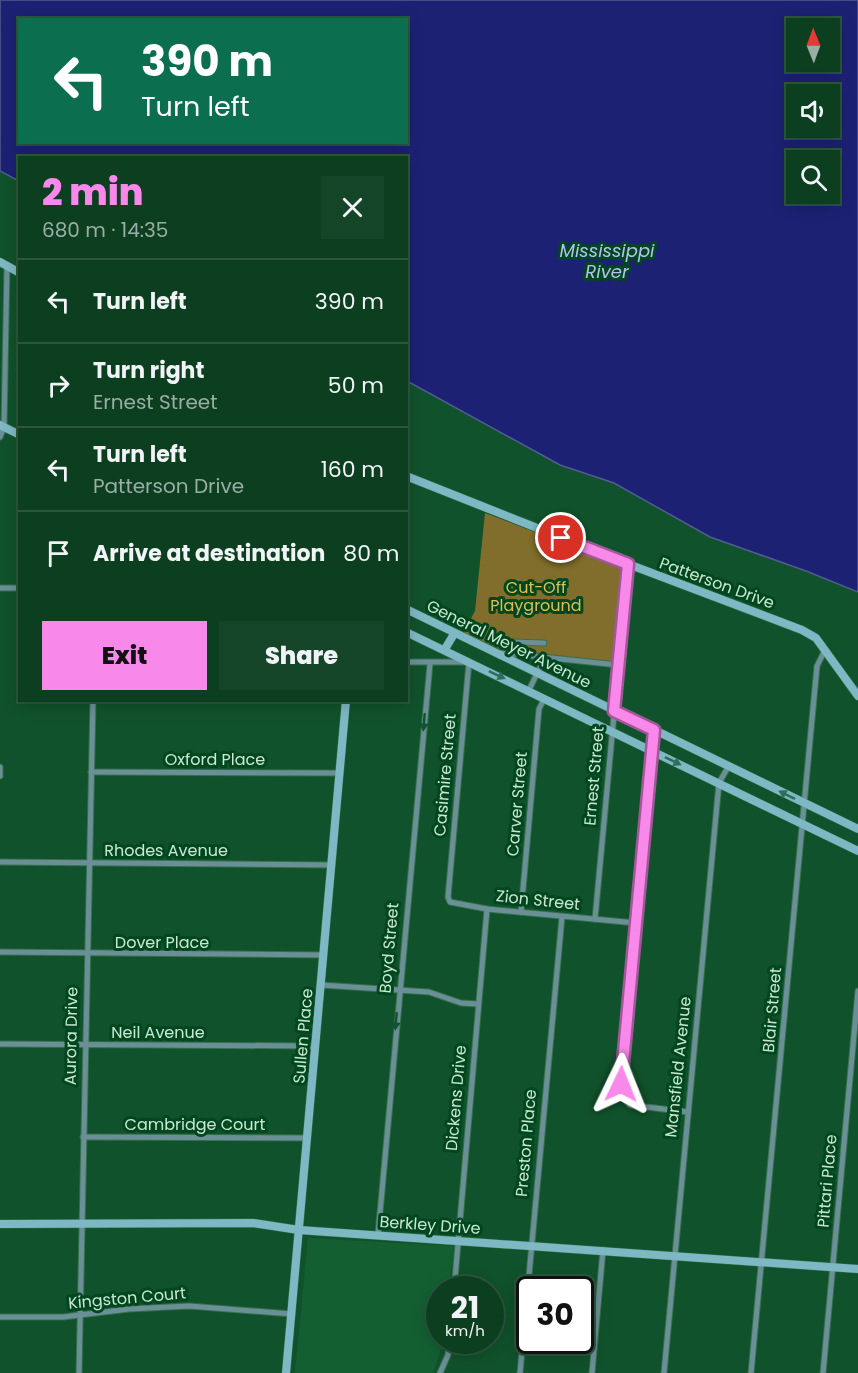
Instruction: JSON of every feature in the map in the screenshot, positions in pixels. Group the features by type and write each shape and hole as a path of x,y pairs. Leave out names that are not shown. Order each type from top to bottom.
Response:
{"street":[{"path":"0,437 2,426 3,264 18,272"},
{"path":"2,426 18,434"},
{"name":"Patterson Drive","path":"408,477 628,564 793,625 816,638 858,696"},
{"name":"Ernest Street","path":"595,919 628,564"},
{"path":"0,588 18,588"},
{"name":"General Meyer Avenue","path":"408,610 858,829"},
{"name":"General Meyer Avenue","path":"408,633 858,851"},
{"path":"445,649 454,634"},
{"path":"500,656 512,642 543,643"},
{"name":"Blair Street","path":"751,1373 817,666 824,652"},
{"path":"500,656 514,654 544,659 618,665"},
{"path":"529,690 544,659"},
{"path":"408,662 430,664 469,662"},
{"name":"Casimire Street","path":"448,891 469,662"},
{"name":"Boyd Street","path":"378,1235 430,664"},
{"name":"Carver Street","path":"521,912 539,710 544,699"},
{"name":"Aurora Drive","path":"79,1373 84,1045 93,702"},
{"name":"Sullen Place","path":"286,1373 346,702"},
{"path":"654,730 622,1066 622,1094 630,1105 640,1108 688,1112"},
{"name":"Mansfield Avenue","path":"664,1373 673,1255 719,783 728,766"},
{"path":"0,767 0,776"},
{"name":"Oxford Place","path":"91,772 339,773"},
{"name":"Rhodes Avenue","path":"0,862 332,865"},
{"name":"Zion Street","path":"448,891 449,901 453,904 636,923"},
{"name":"Dickens Drive","path":"454,1276 488,909"},
{"name":"Preston Place","path":"520,1373 562,916"},
{"name":"Dover Place","path":"0,952 86,955 324,955"},
{"path":"321,985 429,992 461,1003 478,1004"},
{"name":"Pittari Place","path":"823,1373 858,991"},
{"name":"Neil Avenue","path":"0,1044 315,1046"},
{"name":"Cambridge Court","path":"83,1137 307,1138"},
{"name":"Berkley Drive","path":"0,1224 253,1223 299,1230 858,1269"},
{"path":"592,1373 603,1250"},
{"name":"Kingston Court","path":"0,1317 189,1306 292,1314"},
{"path":"440,1373 448,1354"}],"shaded area":[{"path":"308,1238 454,1246 451,1276 426,1276 426,1354 440,1354 433,1373 295,1373"}],"green space":[{"name":"Cut-Off Playground","path":"485,513 626,567 616,663 506,652 463,633 475,611"}],"water":[{"name":"Mississippi River","path":"0,0 858,0 858,592 710,537 614,483 560,465 408,382 408,156 18,156 18,180 0,171"}],"route":[{"path":"561,538 628,564 614,711 654,730 621,1084"}]}
